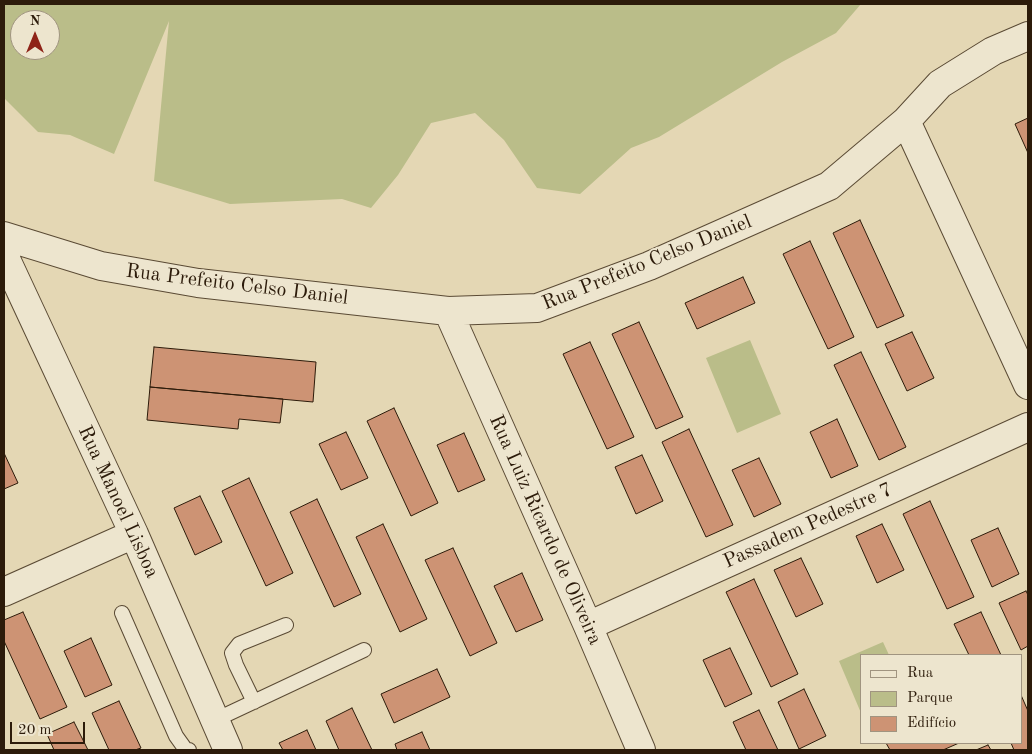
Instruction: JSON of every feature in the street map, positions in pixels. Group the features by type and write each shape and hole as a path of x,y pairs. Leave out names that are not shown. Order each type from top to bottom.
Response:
{"street":[{"name":"Rua Prefeito Celso Daniel","path":"4,236 101,266 198,283 448,311 538,308 649,266 829,186 906,120 940,84 993,51 1028,36"},
{"path":"906,120 1028,385"},
{"name":"Rua Manoel Lisboa","path":"4,255 134,534 215,720 220,748"},
{"name":"Rua Luiz Ricardo de Oliveira","path":"448,311 641,750"},
{"name":"Passadem Pedestre 7","path":"588,626 1028,427"},
{"path":"4,592 134,534"}],"lane":[{"path":"122,613 176,736 186,750 188,750"},
{"path":"254,702 232,653 239,644 286,625"},
{"path":"215,720 364,650"}],"green space":[{"path":"4,4 861,4 836,33 782,62 659,137 631,148 580,194 537,188 504,140 475,113 431,123 398,175 371,208 342,199 230,204 154,181 169,21 114,154 70,135 38,132 4,98"},
{"path":"750,340 781,414 737,433 706,358"},
{"path":"883,642 889,654 860,654 860,711 839,661"}],"building":[{"path":"1028,118 1028,153 1015,124"},
{"path":"860,220 904,316 877,328 833,233"},
{"path":"810,241 854,337 828,349 783,254"},
{"path":"743,277 755,303 697,329 685,303"},
{"path":"639,322 683,417 656,429 612,334"},
{"path":"912,332 934,378 907,391 885,344"},
{"path":"590,342 634,437 607,449 563,354"},
{"path":"154,347 316,362 313,402 150,387"},
{"path":"861,352 906,447 879,460 834,365"},
{"path":"150,387 283,399 280,423 239,419 238,429 147,420"},
{"path":"394,408 438,503 411,516 367,421"},
{"path":"837,419 858,466 831,478 810,432"},
{"path":"689,429 733,525 706,537 662,442"},
{"path":"346,432 368,478 341,490 319,444"},
{"path":"464,433 485,480 458,492 437,445"},
{"path":"4,453 18,483 4,489"},
{"path":"642,455 663,501 636,514 615,467"},
{"path":"759,458 781,504 754,517 732,470"},
{"path":"249,478 293,573 266,586 222,491"},
{"path":"200,496 222,542 195,555 174,508"},
{"path":"317,499 361,594 334,607 290,512"},
{"path":"930,501 974,597 947,609 903,514"},
{"path":"383,524 427,619 400,632 356,537"},
{"path":"882,524 904,570 877,583 856,536"},
{"path":"998,528 1019,574 992,587 971,540"},
{"path":"453,548 497,643 470,656 425,560"},
{"path":"801,558 823,604 796,617 774,570"},
{"path":"522,573 543,620 516,632 494,586"},
{"path":"754,579 798,674 771,687 726,592"},
{"path":"1026,591 1028,595 1028,646 1021,650 999,603"},
{"path":"23,612 67,707 40,719 4,641 4,620"},
{"path":"981,612 1001,654 969,654 954,624"},
{"path":"91,638 112,685 85,697 64,651"},
{"path":"730,648 752,694 725,707 703,660"},
{"path":"437,669 450,697 394,723 381,694"},
{"path":"804,689 826,736 799,749 778,702"},
{"path":"1022,697 1028,711 1028,750 1014,750 1011,744 1022,744"},
{"path":"119,701 141,748 135,750 109,750 92,713"},
{"path":"352,708 372,750 339,750 326,721"},
{"path":"759,710 778,750 746,750 733,722"},
{"path":"74,722 88,750 54,750 47,734"},
{"path":"307,730 316,750 283,750 279,743"},
{"path":"422,732 430,750 397,750 395,744"},
{"path":"887,744 957,744 943,750 890,750"},
{"path":"988,745 991,750 976,750"}]}
